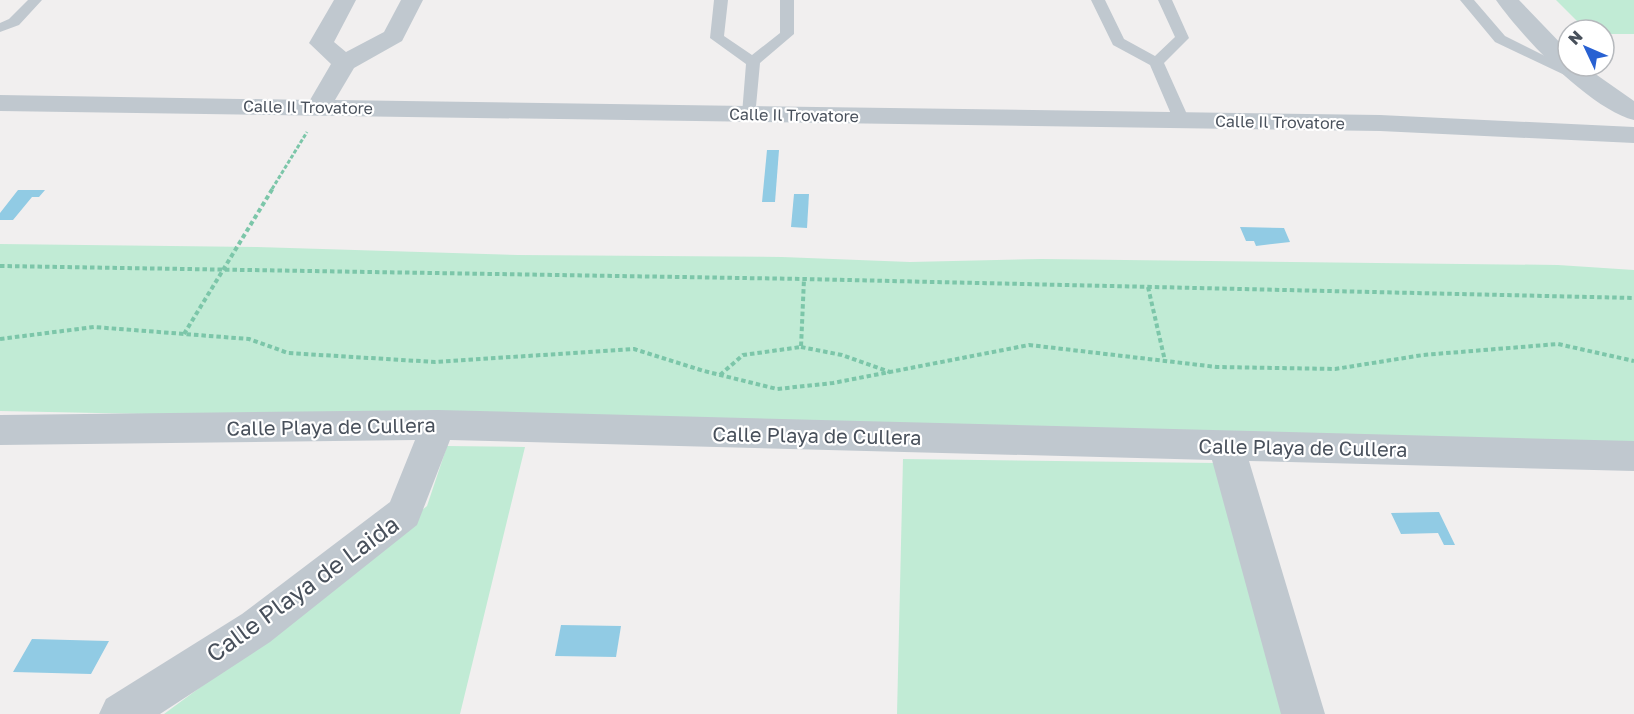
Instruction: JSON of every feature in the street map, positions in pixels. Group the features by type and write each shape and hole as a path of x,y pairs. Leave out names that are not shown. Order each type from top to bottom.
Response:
{"street":[{"path":"344,63 321,43 345,0"},
{"path":"315,116 344,63 394,36 412,0"},
{"path":"1507,0 1556,53"},
{"path":"1580,78 1607,98 1634,112"},
{"path":"1588,131 1605,126 1614,120 1614,111 1607,98"},
{"name":"Calle Il Trovatore","path":"0,103 315,116 750,114 1380,123 1588,131 1634,135"},
{"name":"Calle Playa de Cullera","path":"0,430 438,425 1634,456"},
{"name":"Calle Playa de Laida","path":"121,714 256,628 404,513 438,425"},
{"path":"1226,445 1303,714"}],"lane":[{"path":"0,28 14,22 35,0"},
{"path":"721,0 717,38 753,62"},
{"path":"750,114 753,62 788,34 787,0"},
{"path":"1098,0 1118,42 1156,62 1182,121"},
{"path":"1156,62 1182,38 1165,0"},
{"path":"1467,0 1500,39 1556,66"}],"path":[{"path":"184,334 315,116"},
{"path":"0,266 222,272 804,279 1634,298"},
{"path":"801,347 804,279"},
{"path":"1148,287 1165,361"},
{"path":"0,339 94,327 249,339 288,352 435,362 634,349 720,375 777,388 833,383 892,373 929,366 934,362 1029,345 1217,367 1335,369 1424,355 1558,344 1634,361"},
{"path":"720,375 743,355 801,347 842,355 892,373"}],"green space":[{"path":"1556,0 1634,0 1634,34 1616,34 1616,18 1574,18"},
{"path":"0,244 257,247 518,255 782,257 910,262 1041,259 1558,265 1634,270 1634,444 0,411"},
{"path":"447,446 525,447 460,714 164,714 263,641 427,506"},
{"path":"903,459 1215,463 1286,714 897,714"}],"water":[{"path":"767,150 779,150 775,202 762,202"},
{"path":"18,190 45,190 39,197 32,197 13,220 0,220 0,213"},
{"path":"794,194 809,194 807,228 791,227"},
{"path":"1240,227 1284,228 1290,242 1256,246 1254,241 1246,241"},
{"path":"1439,512 1455,545 1444,545 1438,533 1401,534 1391,513"},
{"path":"561,625 621,626 616,657 555,656"},
{"path":"32,639 109,641 91,674 13,672"}]}
